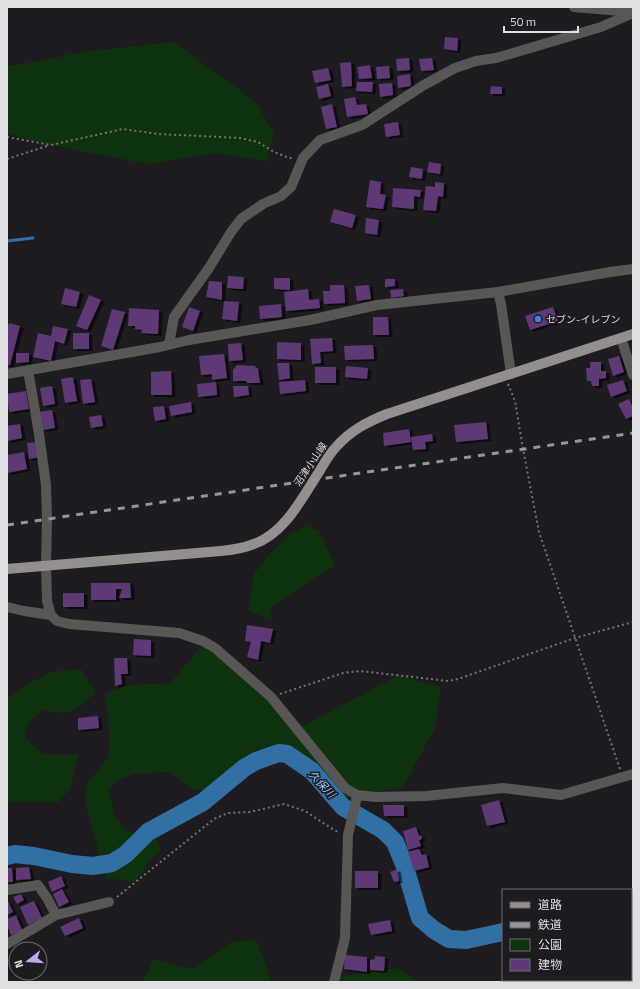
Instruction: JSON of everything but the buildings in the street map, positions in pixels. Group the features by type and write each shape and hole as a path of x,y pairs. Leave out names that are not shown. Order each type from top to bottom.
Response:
{"main road":[{"name":"沼津小山線","path":"7,569 221,551 256,544 277,530 297,506 334,448 361,425 387,414 633,334"}],"street":[{"path":"574,7 633,13"},
{"path":"169,344 174,317 209,268 231,232 241,219 263,204 281,196 291,187 303,158 320,140 362,125 424,85 455,68 476,61 496,58 601,27 633,13"},
{"path":"7,374 310,320 377,305 498,292 633,269"},
{"path":"498,292 501,304 508,375"},
{"path":"621,338 633,376"},
{"path":"28,370 46,485 47,601 51,615 57,621 69,624 179,633 192,636 215,648 272,697 345,788 356,796 426,796 502,788 561,795 633,774"},
{"path":"7,607 51,615"},
{"path":"334,982 345,938 348,835 356,796"},
{"path":"7,890 38,885 47,898 56,916"},
{"path":"7,944 56,916 109,902"}],"path":[{"path":"7,159 51,145 122,129 158,134 240,138 258,142 274,152 288,158 303,158"},
{"path":"7,137 51,145"},
{"path":"508,375 515,401 539,532 623,778"},
{"path":"272,697 343,672 360,671 448,681 458,679 576,638 633,622"},
{"path":"109,902 214,819 228,813 250,812 284,804 304,811 334,830 348,835"}],"green space":[{"path":"173,42 256,102 274,134 267,161 216,153 149,164 44,144 7,133 7,66 83,52"},
{"path":"306,526 319,531 335,565 270,608 272,621 248,610 254,574 267,557 289,534"},
{"path":"205,642 297,729 399,675 441,687 435,728 403,787 344,798 281,751 255,749 204,791 193,789 170,772 134,774 115,782 108,791 115,816 125,831 155,837 161,850 151,858 135,882 106,878 85,802 87,783 109,756 109,731 105,693 131,685 170,683"},
{"path":"81,669 96,692 73,711 61,713 43,710 30,722 25,738 43,754 65,755 79,753 70,789 58,802 7,802 7,698 28,684 52,672"},
{"path":"633,936 633,982 551,982 632,981"},
{"path":"256,940 270,975 269,982 143,982 153,959 193,969 231,942"},
{"path":"397,968 420,982 339,982 340,977"}],"waterway":[{"path":"7,241 33,238"},
{"name":"久保川","path":"7,856 15,854 34,856 72,864 93,866 112,863 126,854 148,832 203,802 244,768 256,761 279,753 287,754 312,771 343,807 383,830 395,842 404,864 420,918 434,930 449,939 466,940 502,932"}],"railway":[{"path":"7,525 633,433"}],"place":[{"name":"セブン-イレブン","path":"538,319"}]}
